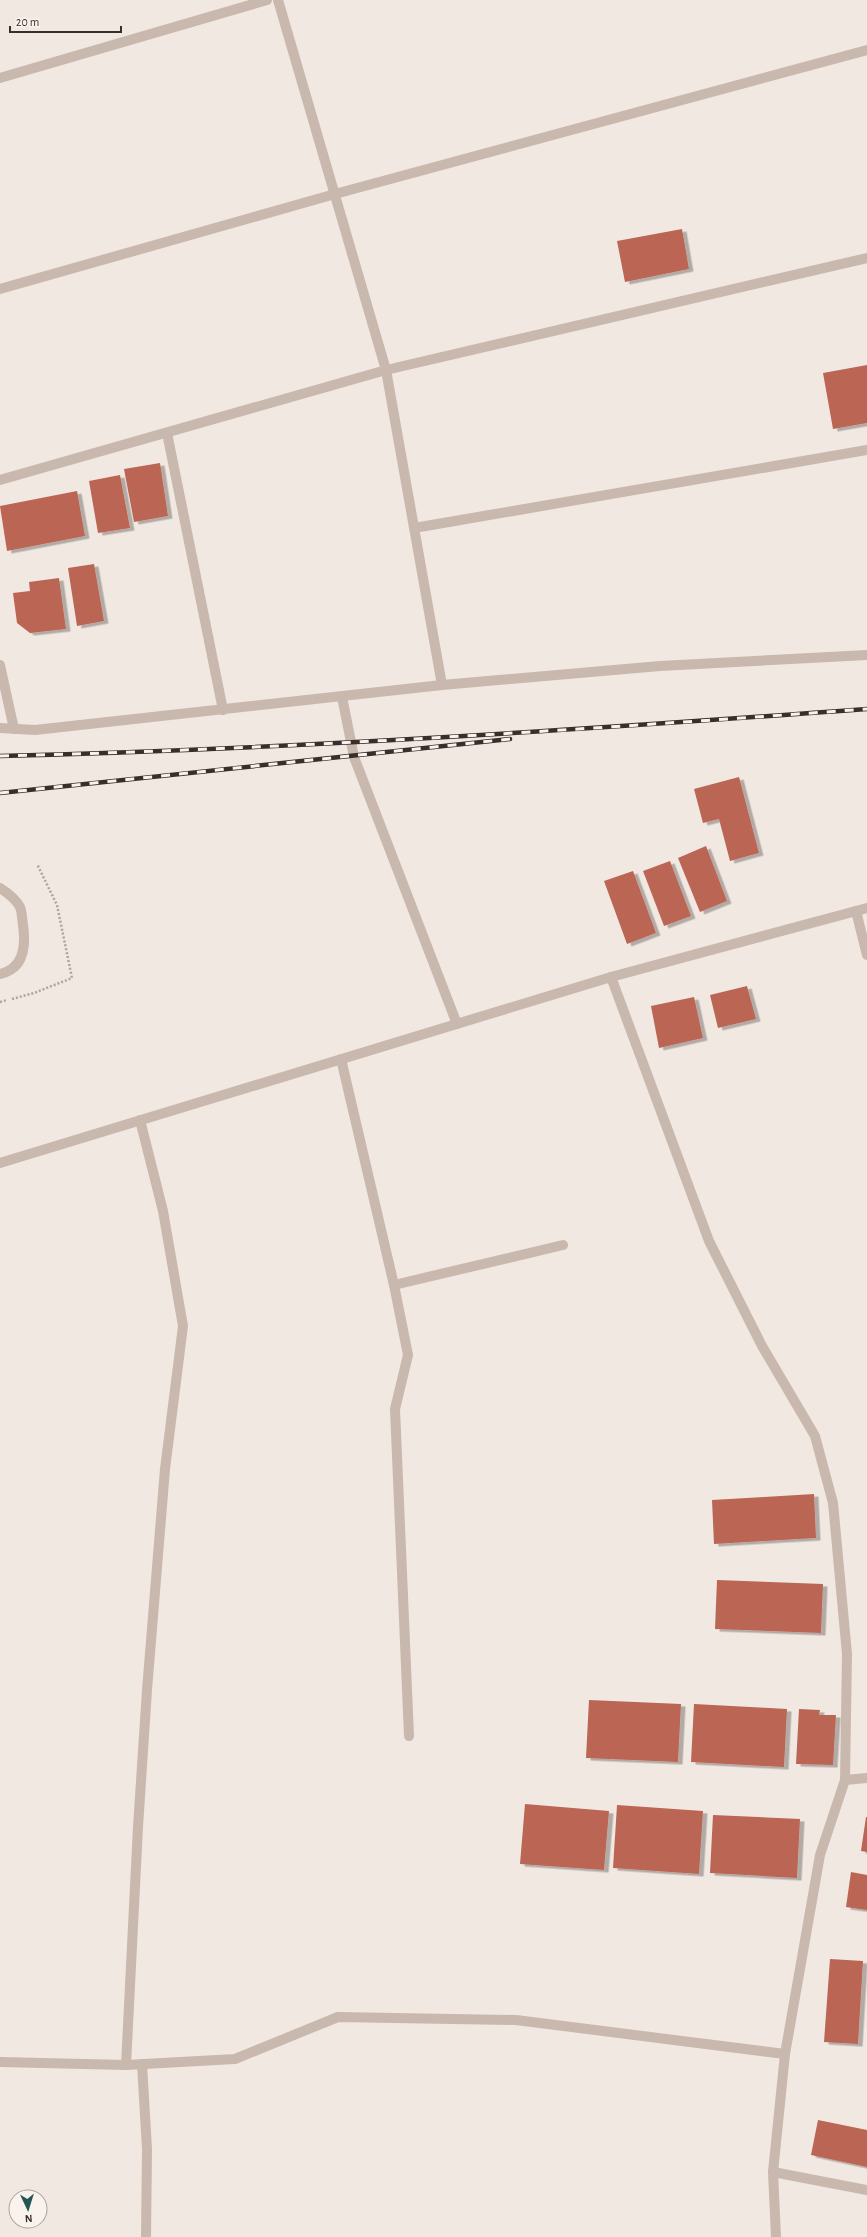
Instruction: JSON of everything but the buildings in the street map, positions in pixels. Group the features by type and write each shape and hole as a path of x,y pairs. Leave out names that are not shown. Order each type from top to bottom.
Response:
{"street":[{"path":"0,78 266,0"},
{"path":"278,0 386,370 442,685"},
{"path":"0,289 335,194 867,50"},
{"path":"0,480 386,370 867,258"},
{"path":"166,433 223,710"},
{"path":"414,528 867,450"},
{"path":"0,728 35,730 442,685 660,666 867,655"},
{"path":"0,665 14,729"},
{"path":"342,697 354,757 457,1024"},
{"path":"0,888 12,896 20,908 25,941 21,960 8,972 0,974"},
{"path":"0,1163 610,977 867,908"},
{"path":"856,911 867,955"},
{"path":"610,977 709,1241 762,1346 815,1436 833,1503 847,1654 845,1780 820,1855 785,2054 773,2172 776,2237"},
{"path":"341,1059 394,1285 408,1355 395,1410 409,1736"},
{"path":"126,2065 137,1842 148,1682 165,1469 183,1326 163,1211 140,1120"},
{"path":"394,1285 563,1245"},
{"path":"845,1780 867,1778"},
{"path":"0,2062 126,2065 235,2060 338,2017 516,2020 785,2054"},
{"path":"142,2064 147,2149 146,2237"},
{"path":"773,2172 867,2190"}],"railway":[{"path":"0,756 326,744 867,709"},
{"path":"0,793 510,739"}]}
